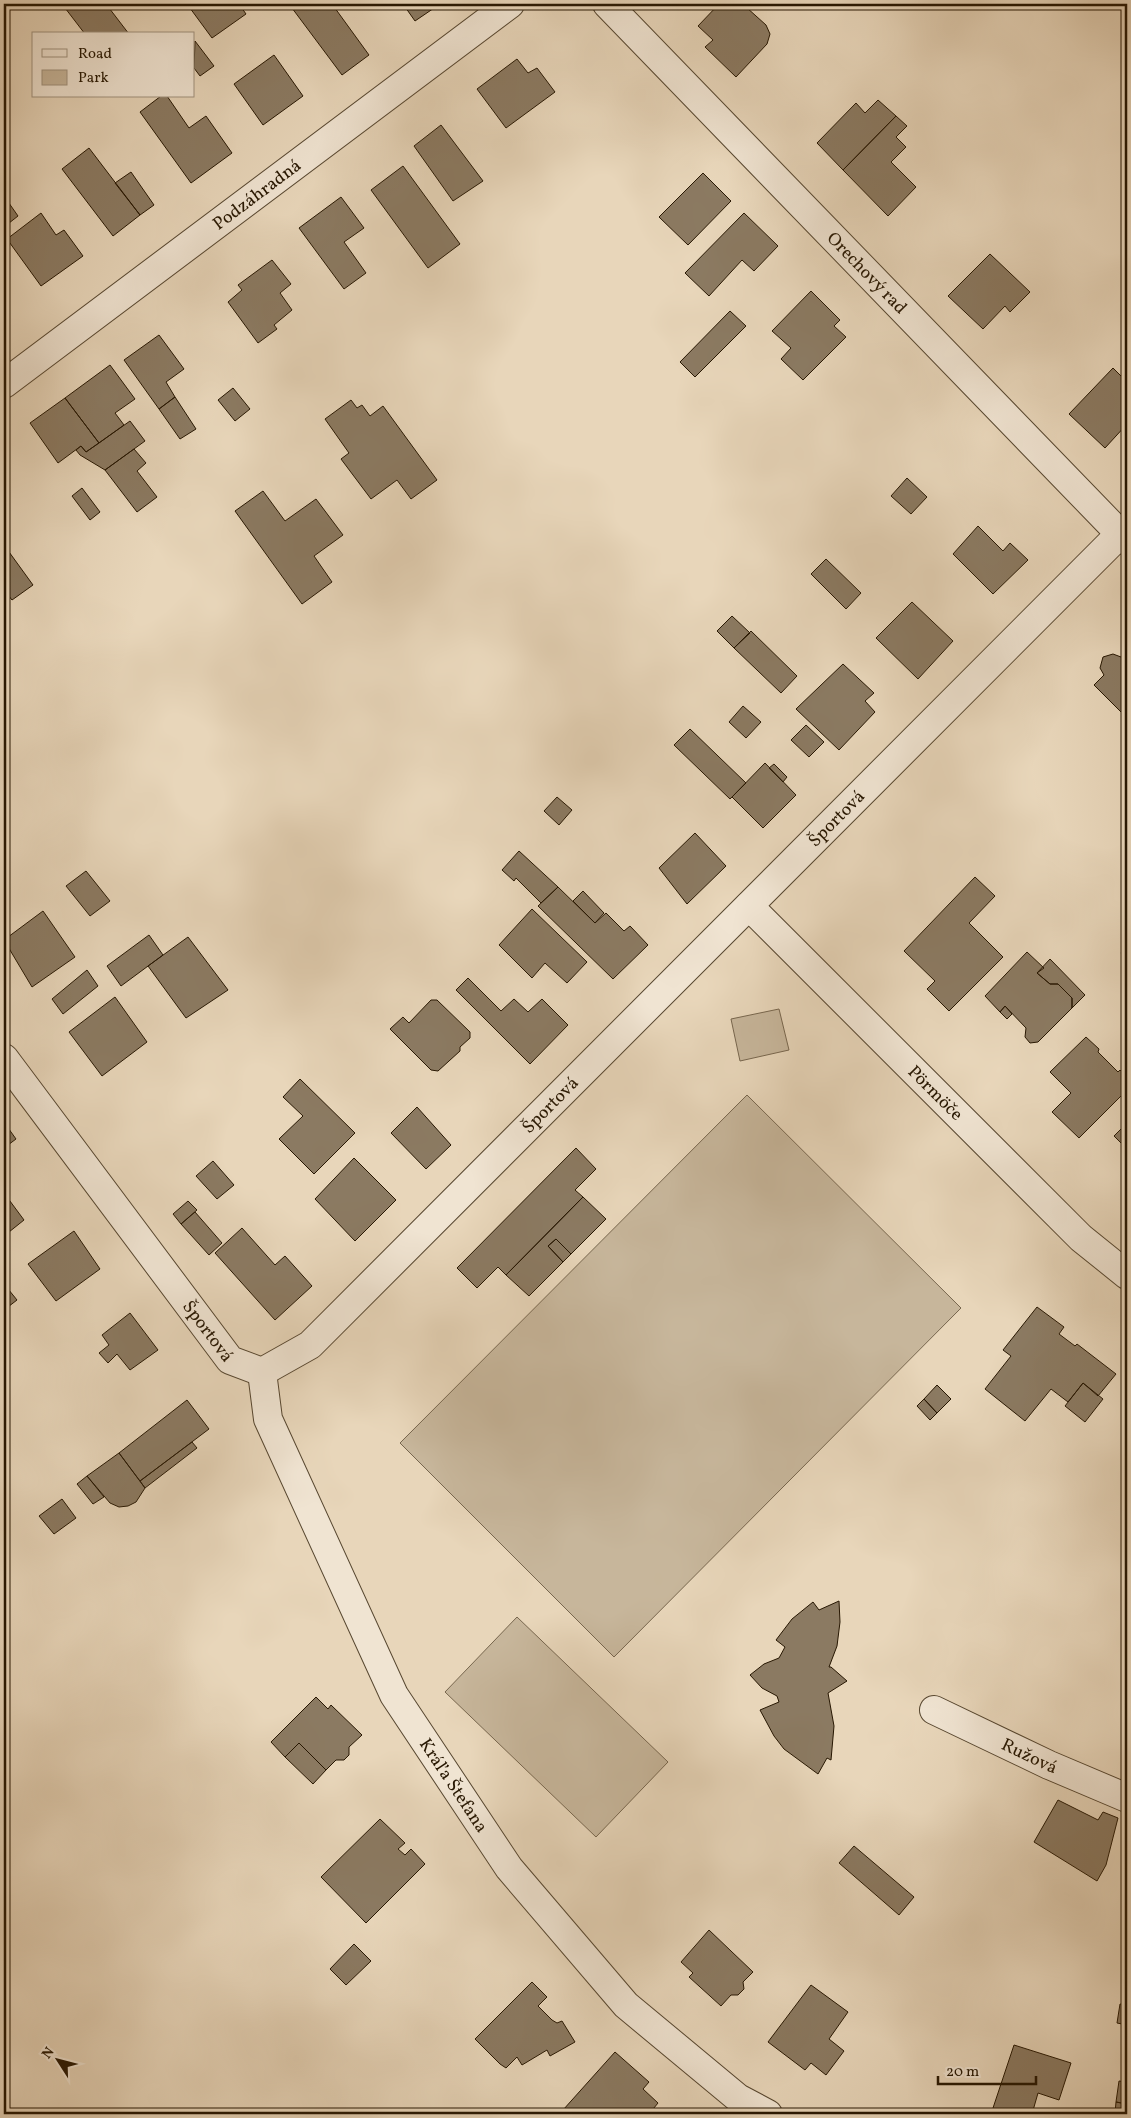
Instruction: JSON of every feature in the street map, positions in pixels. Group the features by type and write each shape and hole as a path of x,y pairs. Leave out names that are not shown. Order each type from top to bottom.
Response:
{"street":[{"name":"Podzáhradná","path":"4,384 510,4"},
{"name":"Orechový rad","path":"607,4 1123,538"},
{"name":"Športová","path":"4,1058 230,1360 262,1372 310,1345 749,906 1123,538"},
{"name":"Pörmöče","path":"749,906 1081,1238 1127,1275"},
{"name":"Kráľa Štefana","path":"262,1372 268,1418 394,1695 509,1868 626,2006 738,2098 768,2114"},
{"name":"Ružová","path":"934,1710 1049,1765 1127,1798"}],"green space":[{"path":"779,1009 789,1050 740,1061 731,1019"},
{"path":"747,1095 961,1308 614,1657 400,1443"},
{"path":"517,1617 668,1762 596,1837 445,1692"}],"building":[{"path":"62,4 106,4 127,32 83,32"},
{"path":"187,4 239,4 246,14 212,38"},
{"path":"289,4 332,4 369,55 342,75"},
{"path":"403,4 440,4 415,21"},
{"path":"719,4 749,4 746,7 766,25 770,34 767,44 736,77 705,47 713,40 698,26"},
{"path":"195,41 214,66 200,76 195,69"},
{"path":"274,55 303,96 263,125 234,84"},
{"path":"517,59 528,73 537,68 555,92 506,128 477,89"},
{"path":"158,98 168,98 189,128 206,116 232,153 191,183 140,112"},
{"path":"878,100 896,116 843,170 817,143 856,103 865,113"},
{"path":"896,116 907,126 896,137 906,147 891,162 916,187 888,216 843,170"},
{"path":"441,125 483,181 453,201 414,146"},
{"path":"89,148 140,215 113,236 62,169"},
{"path":"403,166 460,244 428,268 371,190"},
{"path":"131,172 154,205 140,215 115,183"},
{"path":"703,173 731,201 688,245 659,217"},
{"path":"4,196 18,216 4,227"},
{"path":"341,197 364,228 344,242 366,273 344,289 299,228"},
{"path":"41,213 56,235 64,230 83,256 41,286 7,239"},
{"path":"744,213 778,246 754,271 742,260 709,296 685,273"},
{"path":"990,254 1030,292 1010,312 1005,306 983,329 948,296"},
{"path":"272,260 291,284 280,293 292,310 274,325 277,329 258,343 228,302 242,290 238,285"},
{"path":"811,291 840,320 834,326 846,337 803,380 781,359 791,348 772,331"},
{"path":"730,311 746,326 695,377 680,362"},
{"path":"159,335 184,369 166,382 175,397 159,409 124,360"},
{"path":"110,365 135,399 115,413 124,425 99,443 65,398"},
{"path":"1113,368 1127,382 1127,424 1105,448 1069,414"},
{"path":"233,388 250,409 235,421 218,400"},
{"path":"175,397 196,429 180,439 159,409"},
{"path":"65,398 99,443 86,452 81,446 58,463 30,423"},
{"path":"351,400 357,408 362,405 370,416 383,406 437,480 411,499 397,480 371,499 341,459 349,453 325,419"},
{"path":"130,421 145,441 105,470 80,455 76,450 81,446 86,452"},
{"path":"134,449 146,463 137,471 157,497 137,512 105,470"},
{"path":"907,478 927,497 911,514 891,496"},
{"path":"82,488 100,512 90,520 72,496"},
{"path":"263,491 285,521 316,499 343,535 314,556 332,582 302,604 235,511"},
{"path":"978,526 1003,551 1010,543 1028,560 993,594 953,554"},
{"path":"4,545 33,585 12,600 4,590"},
{"path":"826,559 861,593 846,609 811,574"},
{"path":"912,602 953,641 918,679 876,638"},
{"path":"732,616 750,633 734,648 717,631"},
{"path":"751,631 797,676 781,693 734,648"},
{"path":"1127,651 1127,718 1094,685 1104,675 1100,668 1103,657 1113,654 1121,657"},
{"path":"843,664 874,693 865,701 875,712 839,750 796,709"},
{"path":"743,706 761,722 746,738 729,722"},
{"path":"806,725 824,742 809,757 791,740"},
{"path":"690,729 746,783 730,799 674,745"},
{"path":"765,763 796,795 763,828 732,797"},
{"path":"774,764 787,777 783,782 769,768"},
{"path":"557,797 572,810 559,825 544,811"},
{"path":"695,833 726,866 687,904 659,868"},
{"path":"519,851 558,887 541,903 516,878 514,881 502,870"},
{"path":"86,871 110,901 90,916 66,886"},
{"path":"975,877 995,896 969,923 1003,957 949,1011 927,989 935,981 904,951"},
{"path":"558,887 595,923 606,913 624,931 630,926 648,945 613,979 538,906"},
{"path":"583,891 604,913 595,923 573,901"},
{"path":"532,909 587,962 567,983 545,963 532,978 499,945"},
{"path":"43,911 75,957 32,987 4,940"},
{"path":"149,935 163,955 121,986 107,966"},
{"path":"188,937 228,990 186,1018 148,966"},
{"path":"1127,946 1127,960 1121,953"},
{"path":"1027,952 1044,968 1037,973 1050,984 1058,984 1072,998 1072,1008 1038,1042 1030,1043 1025,1037 1026,1028 1005,1006 1000,1012 985,996"},
{"path":"1050,959 1085,995 1072,1008 1072,998 1058,984 1050,984 1037,973"},
{"path":"87,970 98,986 63,1014 52,999"},
{"path":"468,978 501,1011 514,999 528,1012 542,999 568,1025 530,1064 456,990"},
{"path":"115,997 147,1042 102,1076 69,1032"},
{"path":"431,1000 437,1000 470,1032 470,1038 460,1047 460,1051 438,1071 431,1070 390,1029 403,1017 409,1023"},
{"path":"1005,1006 1012,1014 1007,1019 1000,1012"},
{"path":"1086,1037 1118,1072 1120,1070 1127,1077 1127,1090 1079,1138 1052,1112 1071,1093 1050,1072"},
{"path":"300,1079 355,1133 314,1174 279,1139 303,1116 283,1097"},
{"path":"417,1107 451,1145 426,1169 391,1133"},
{"path":"1127,1123 1127,1149 1114,1136"},
{"path":"6,1125 16,1139 4,1148 4,1127"},
{"path":"576,1148 596,1169 575,1190 583,1197 506,1275 498,1267 477,1288 457,1268"},
{"path":"354,1158 396,1200 355,1241 315,1199"},
{"path":"213,1161 234,1185 217,1199 196,1176"},
{"path":"4,1193 24,1220 4,1236"},
{"path":"583,1197 606,1219 571,1254 556,1239 548,1246 563,1262 529,1296 506,1275"},
{"path":"188,1201 197,1210 181,1224 173,1214"},
{"path":"195,1212 222,1243 209,1255 181,1224"},
{"path":"242,1228 275,1265 285,1256 312,1286 275,1320 215,1253"},
{"path":"74,1231 100,1269 56,1301 28,1264"},
{"path":"556,1239 571,1254 563,1262 548,1246"},
{"path":"4,1284 17,1300 4,1310"},
{"path":"1037,1307 1064,1327 1059,1334 1075,1346 1077,1344 1116,1374 1098,1396 1083,1383 1068,1402 1051,1389 1025,1421 985,1389 1011,1356 1003,1350"},
{"path":"130,1313 158,1350 130,1370 117,1354 108,1363 99,1353 109,1345 102,1335"},
{"path":"1083,1383 1103,1399 1085,1422 1065,1406"},
{"path":"937,1385 951,1399 937,1413 924,1399"},
{"path":"924,1399 937,1413 930,1420 917,1406"},
{"path":"187,1400 209,1429 140,1481 119,1453"},
{"path":"192,1442 197,1448 145,1488 140,1481"},
{"path":"119,1453 145,1488 136,1502 128,1506 119,1507 110,1503 87,1476"},
{"path":"87,1476 104,1497 93,1504 77,1484"},
{"path":"62,1499 76,1518 54,1534 39,1516"},
{"path":"839,1601 840,1622 837,1646 829,1667 847,1681 828,1693 834,1726 831,1760 827,1758 818,1774 784,1749 774,1736 760,1710 779,1702 777,1696 762,1688 750,1675 764,1664 779,1658 785,1647 776,1640 792,1619 813,1602 819,1610"},
{"path":"316,1697 328,1709 331,1705 362,1735 349,1747 349,1755 344,1760 336,1760 326,1770 299,1743 285,1757 271,1742"},
{"path":"299,1743 326,1770 313,1784 285,1757"},
{"path":"1058,1800 1098,1820 1103,1812 1118,1818 1106,1865 1097,1881 1034,1842"},
{"path":"380,1819 405,1843 398,1849 405,1855 411,1849 425,1864 366,1923 321,1877"},
{"path":"854,1846 914,1897 899,1915 839,1863"},
{"path":"709,1930 753,1972 743,1982 744,1989 738,1995 731,1995 721,2006 689,1977 693,1973 681,1962"},
{"path":"354,1944 371,1961 346,1985 330,1969"},
{"path":"532,1982 547,1997 538,2006 552,2020 557,2023 562,2021 575,2042 550,2056 547,2050 522,2065 517,2057 506,2068 475,2039"},
{"path":"811,1985 848,2012 829,2039 844,2051 826,2075 811,2063 805,2070 768,2042"},
{"path":"1120,2004 1127,2005 1127,2025 1117,2023"},
{"path":"1014,2045 1071,2063 1059,2100 1038,2093 1032,2114 991,2114"},
{"path":"615,2052 649,2082 643,2089 658,2103 649,2114 567,2114 563,2110"},
{"path":"1119,2081 1127,2082 1127,2104 1116,2102"},
{"path":"1116,2102 1127,2104 1127,2114 1112,2114 1115,2113"}]}
